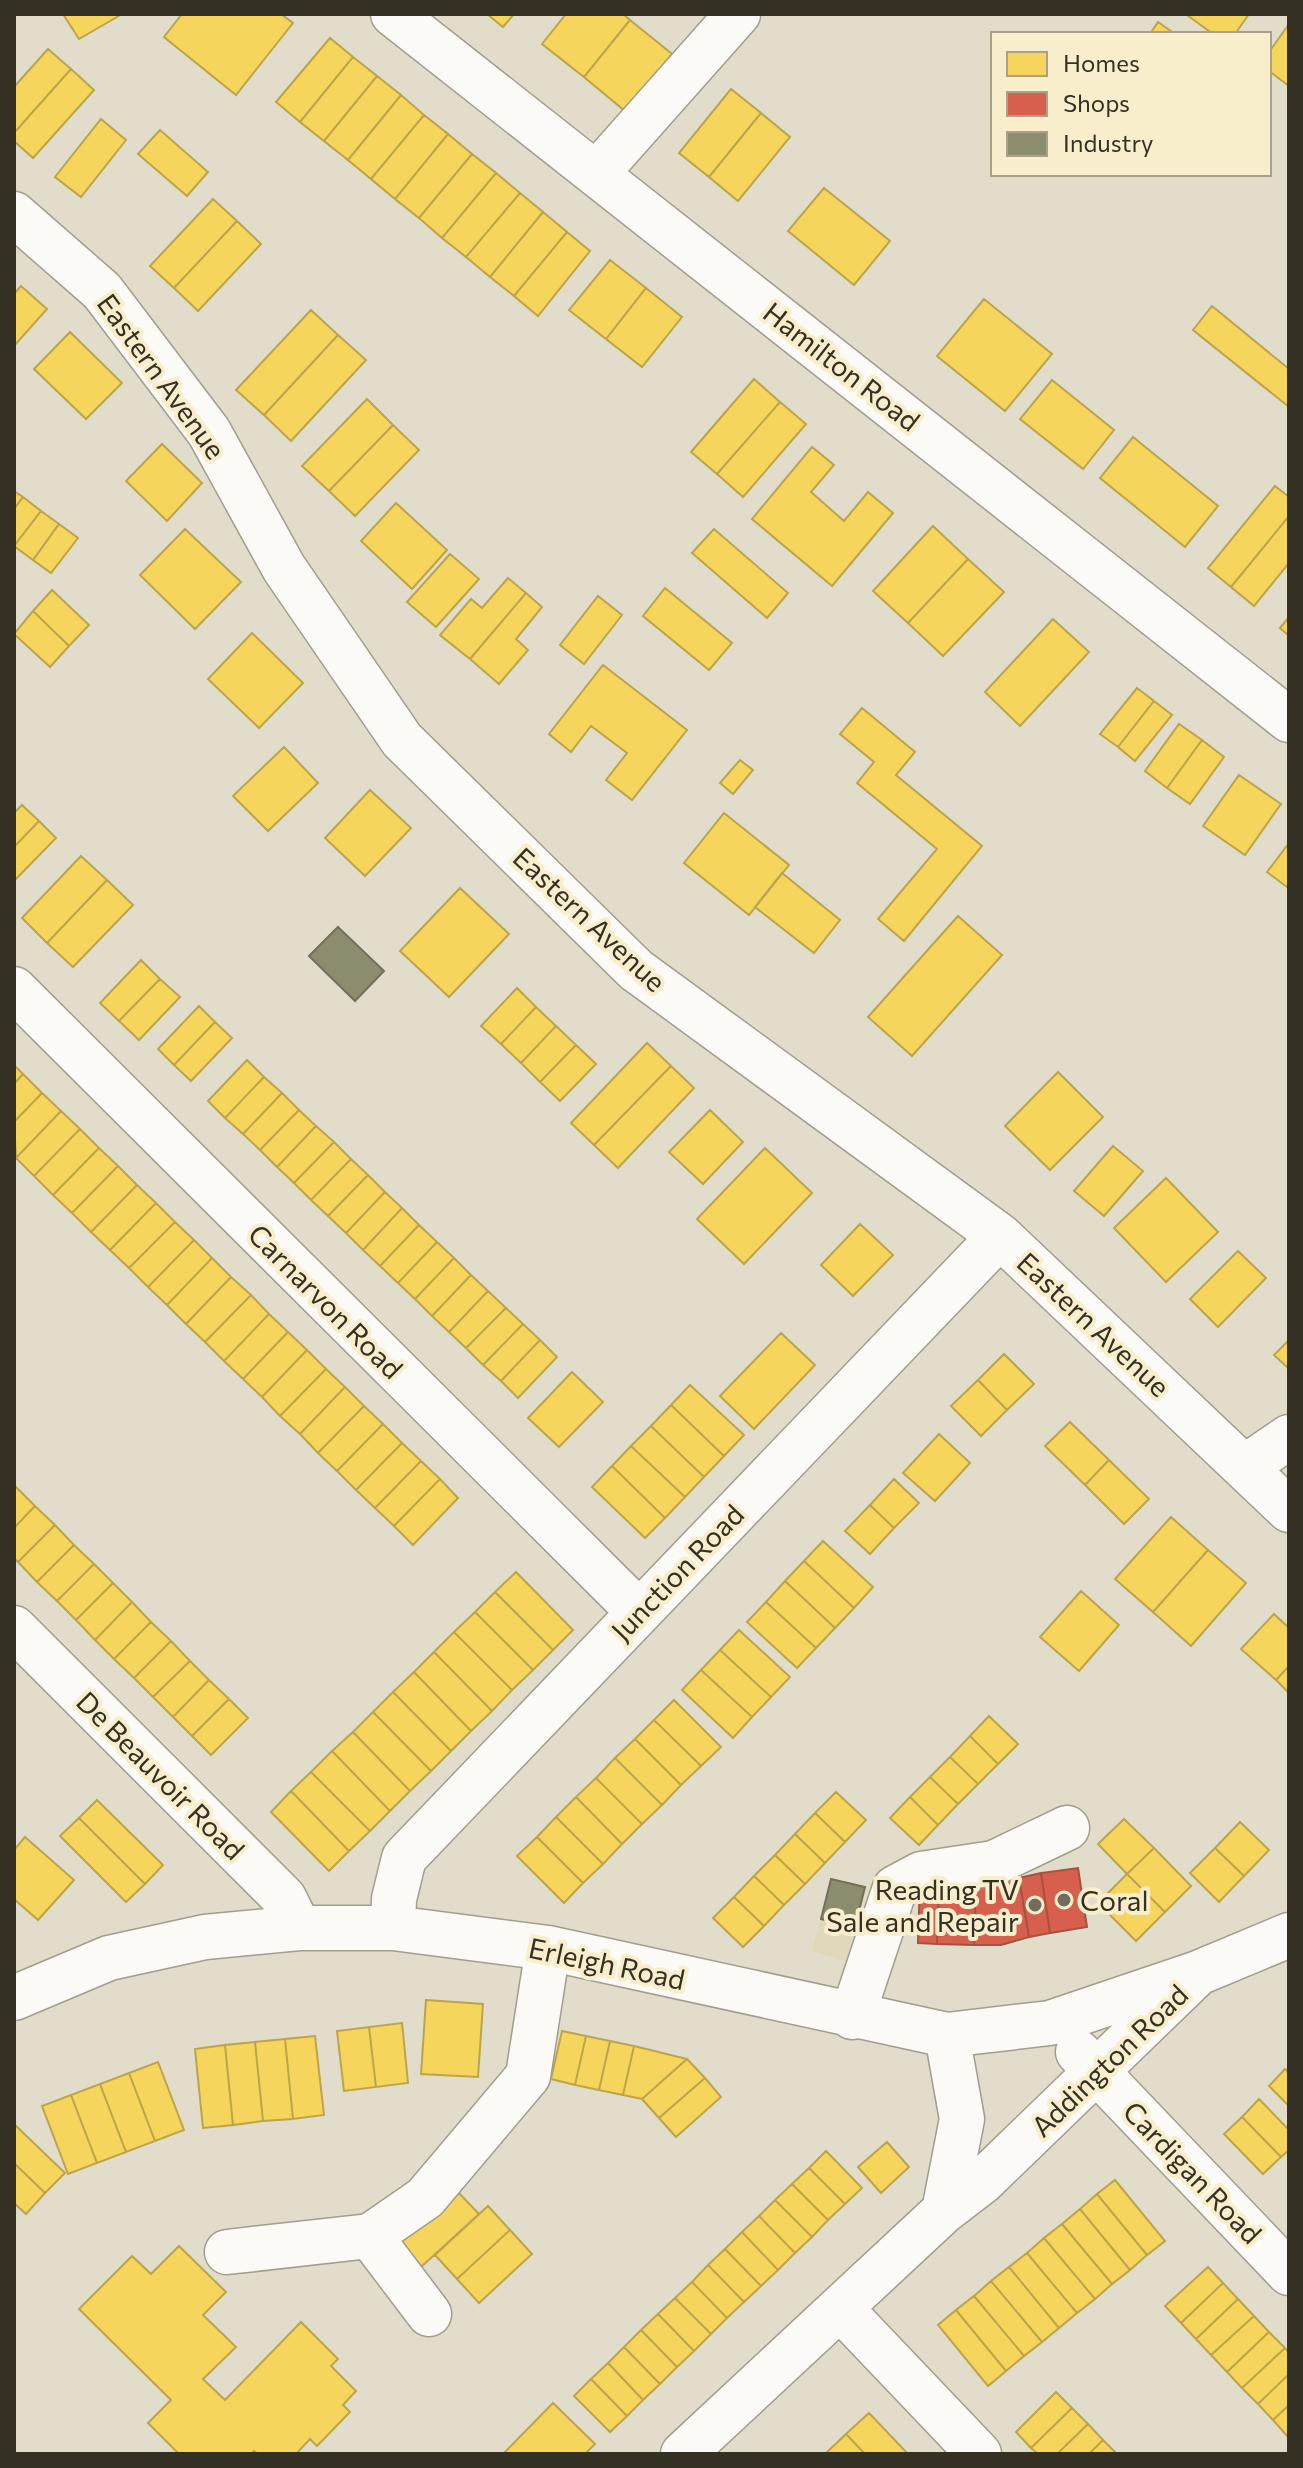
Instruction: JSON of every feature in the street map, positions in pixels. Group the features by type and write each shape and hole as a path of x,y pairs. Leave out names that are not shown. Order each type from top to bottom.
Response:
{"street":[{"name":"Hamilton Road","path":"393,14 1289,720"},
{"path":"596,174 738,14"},
{"name":"Eastern Avenue","path":"14,214 102,291 209,432 284,568 402,740 636,970 843,1118 1000,1236 1289,1510"},
{"name":"Carnarvon Road","path":"14,989 639,1612"},
{"name":"Junction Road","path":"393,1928 394,1899 404,1858 1000,1236"},
{"path":"1245,1467 1289,1437"},
{"name":"De Beauvoir Road","path":"14,1628 284,1898 299,1928"},
{"path":"852,2017 895,1888 921,1874 994,1863 1067,1828"},
{"name":"Erleigh Road","path":"14,1998 109,1958 205,1937 299,1928 393,1928 548,1948 852,2017 947,2035 1050,2023 1198,1973"},
{"name":"Addington Road","path":"683,2454 944,2211 983,2181 1198,1973 1289,1935"},
{"path":"227,2252 370,2236 425,2198 528,2076 548,1948"},
{"name":"Cardigan Road","path":"1050,2023 1289,2273"},
{"path":"944,2211 962,2119 947,2035"},
{"path":"370,2236 429,2314"},
{"path":"840,2308 979,2454"}],"shaded area":[{"path":"831,1879 865,1887 846,1961 812,1951"}],"building: Homes":[{"path":"63,14 122,14 79,39"},
{"path":"182,14 281,14 293,23 236,95 164,37"},
{"path":"487,14 514,14 503,27"},
{"path":"566,14 623,14 630,20 584,77 542,44"},
{"path":"1249,14 1236,32 1210,32 1187,15"},
{"path":"630,20 672,54 625,111 584,77"},
{"path":"1158,22 1172,32 1151,32"},
{"path":"1289,24 1289,86 1271,72 1271,49"},
{"path":"330,38 353,57 300,122 276,102"},
{"path":"48,49 71,69 14,133 14,87"},
{"path":"353,57 377,76 324,141 300,122"},
{"path":"71,69 94,90 33,158 14,141 14,133"},
{"path":"377,76 401,95 348,160 324,141"},
{"path":"731,89 761,113 709,177 679,153"},
{"path":"401,95 424,115 371,179 348,160"},
{"path":"761,113 790,137 738,201 709,177"},
{"path":"424,115 448,134 395,199 371,179"},
{"path":"101,119 126,140 81,197 55,177"},
{"path":"160,130 208,172 187,196 138,154"},
{"path":"448,134 472,154 419,218 395,199"},
{"path":"472,154 496,173 442,238 419,218"},
{"path":"496,173 520,193 466,257 442,238"},
{"path":"824,188 890,241 854,285 788,231"},
{"path":"520,193 543,212 490,277 466,257"},
{"path":"213,199 237,221 174,288 150,266"},
{"path":"543,212 567,232 514,296 490,277"},
{"path":"237,221 261,244 198,311 174,288"},
{"path":"567,232 590,251 538,316 514,296"},
{"path":"610,260 646,288 606,339 569,310"},
{"path":"21,286 47,309 14,346 14,294"},
{"path":"646,288 682,317 642,367 606,339"},
{"path":"984,299 1052,354 1005,411 937,356"},
{"path":"1212,306 1289,369 1289,407 1193,330"},
{"path":"311,310 338,335 264,415 236,390"},
{"path":"70,332 122,383 86,419 34,369"},
{"path":"338,335 366,360 291,441 264,415"},
{"path":"754,379 780,402 717,474 691,452"},
{"path":"1052,380 1114,430 1083,469 1020,419"},
{"path":"367,399 393,425 329,491 302,466"},
{"path":"780,402 806,424 743,497 717,474"},
{"path":"393,425 419,450 355,516 329,491"},
{"path":"1133,437 1218,506 1185,547 1100,478"},
{"path":"162,444 202,483 167,521 126,481"},
{"path":"812,447 834,465 811,492 844,521 868,492 893,513 832,586 752,519"},
{"path":"1275,486 1289,497 1289,516 1231,587 1208,568"},
{"path":"14,491 23,497 14,509"},
{"path":"23,497 41,511 14,546 14,509"},
{"path":"396,503 447,550 412,589 361,541"},
{"path":"41,511 59,524 33,560 14,546"},
{"path":"1289,516 1289,563 1254,606 1231,587"},
{"path":"59,524 78,538 51,573 33,560"},
{"path":"933,526 968,559 908,623 873,591"},
{"path":"185,529 241,582 195,629 140,575"},
{"path":"714,529 788,593 767,618 692,553"},
{"path":"450,554 479,579 436,627 407,602"},
{"path":"968,559 1004,592 943,656 908,623"},
{"path":"508,578 526,593 470,659 440,635 471,599 482,608"},
{"path":"665,588 732,643 709,670 643,616"},
{"path":"52,590 89,625 69,646 33,611"},
{"path":"526,593 542,607 516,639 528,650 499,684 470,659"},
{"path":"598,596 622,615 584,664 560,645"},
{"path":"33,611 69,646 50,667 14,634"},
{"path":"1289,617 1289,636 1280,628"},
{"path":"1053,619 1089,652 1020,726 985,692"},
{"path":"252,633 303,683 259,728 208,679"},
{"path":"603,665 687,730 632,800 606,780 627,753 591,726 571,752 549,734"},
{"path":"1137,688 1154,701 1118,747 1100,734"},
{"path":"1154,701 1172,715 1135,761 1118,747"},
{"path":"862,708 915,752 896,775 982,846 904,941 878,919 937,849 857,783 874,762 840,734"},
{"path":"1179,724 1202,740 1167,788 1145,771"},
{"path":"1202,740 1224,757 1190,804 1167,788"},
{"path":"284,747 318,783 268,831 233,796"},
{"path":"740,760 753,770 733,794 720,783"},
{"path":"1239,775 1281,804 1245,855 1203,826"},
{"path":"370,790 411,828 365,876 325,838"},
{"path":"22,805 39,821 14,847 14,813"},
{"path":"724,813 789,865 749,915 684,863"},
{"path":"39,821 56,838 14,881 14,847"},
{"path":"1289,843 1289,885 1287,887 1267,872"},
{"path":"81,856 107,880 47,943 22,918"},
{"path":"782,873 840,920 814,953 755,907"},
{"path":"107,880 133,905 73,967 47,943"},
{"path":"460,888 509,934 449,997 400,951"},
{"path":"958,916 1002,955 912,1056 868,1017"},
{"path":"141,960 160,979 119,1021 100,1003"},
{"path":"160,979 180,997 139,1040 119,1021"},
{"path":"517,988 536,1007 501,1044 481,1026"},
{"path":"199,1006 215,1022 174,1065 158,1049"},
{"path":"536,1007 556,1026 521,1063 501,1044"},
{"path":"215,1022 232,1038 191,1081 174,1065"},
{"path":"556,1026 576,1045 540,1082 521,1063"},
{"path":"647,1043 671,1066 594,1145 571,1123"},
{"path":"576,1045 596,1064 560,1101 540,1082"},
{"path":"247,1060 264,1077 225,1118 208,1101"},
{"path":"14,1065 23,1074 14,1084"},
{"path":"671,1066 694,1088 618,1168 594,1145"},
{"path":"1058,1072 1103,1117 1050,1170 1005,1126"},
{"path":"23,1074 42,1093 14,1122 14,1084"},
{"path":"264,1077 282,1093 243,1134 225,1118"},
{"path":"42,1093 61,1111 16,1158 14,1122"},
{"path":"282,1093 299,1110 260,1150 243,1134"},
{"path":"299,1110 316,1126 277,1167 260,1150"},
{"path":"710,1110 743,1142 703,1184 669,1152"},
{"path":"61,1111 80,1129 34,1176 16,1158"},
{"path":"316,1126 334,1142 294,1183 277,1167"},
{"path":"80,1129 99,1148 53,1195 34,1176"},
{"path":"334,1142 351,1159 311,1200 294,1183"},
{"path":"1113,1146 1143,1171 1104,1216 1074,1191"},
{"path":"99,1148 118,1166 72,1213 53,1195"},
{"path":"765,1148 812,1193 744,1264 697,1219"},
{"path":"351,1159 368,1175 328,1216 311,1200"},
{"path":"118,1166 137,1185 91,1232 72,1213"},
{"path":"368,1175 385,1192 346,1233 328,1216"},
{"path":"1166,1178 1218,1232 1166,1282 1114,1228"},
{"path":"137,1185 156,1203 110,1250 91,1232"},
{"path":"385,1192 402,1208 363,1250 346,1233"},
{"path":"156,1203 175,1222 129,1268 110,1250"},
{"path":"402,1208 419,1225 380,1266 363,1250"},
{"path":"175,1222 194,1240 148,1287 129,1268"},
{"path":"860,1224 893,1255 853,1296 821,1265"},
{"path":"419,1225 437,1242 398,1283 380,1266"},
{"path":"194,1240 212,1258 167,1305 148,1287"},
{"path":"437,1242 454,1258 415,1299 398,1283"},
{"path":"1238,1251 1266,1278 1218,1327 1190,1299"},
{"path":"212,1258 231,1277 186,1324 167,1305"},
{"path":"454,1258 471,1275 432,1316 415,1299"},
{"path":"471,1275 488,1291 449,1332 432,1316"},
{"path":"231,1277 251,1295 205,1342 186,1324"},
{"path":"488,1291 506,1308 466,1348 449,1332"},
{"path":"251,1295 269,1314 224,1361 205,1342"},
{"path":"506,1308 523,1324 483,1365 466,1348"},
{"path":"269,1314 288,1332 243,1379 224,1361"},
{"path":"523,1324 540,1340 501,1381 483,1365"},
{"path":"288,1332 307,1350 262,1397 243,1379"},
{"path":"781,1333 815,1365 754,1429 720,1396"},
{"path":"540,1340 557,1357 518,1398 501,1381"},
{"path":"1289,1340 1289,1369 1274,1355"},
{"path":"307,1350 326,1369 280,1416 262,1397"},
{"path":"1004,1354 1034,1384 1007,1410 978,1380"},
{"path":"326,1369 345,1387 300,1434 280,1416"},
{"path":"572,1372 603,1402 559,1447 528,1418"},
{"path":"978,1380 1007,1410 981,1436 951,1406"},
{"path":"690,1385 744,1435 724,1456 671,1405"},
{"path":"345,1387 364,1406 318,1453 300,1434"},
{"path":"671,1405 724,1456 704,1477 651,1426"},
{"path":"364,1406 383,1424 337,1471 318,1453"},
{"path":"1070,1422 1109,1460 1085,1485 1045,1446"},
{"path":"383,1424 402,1443 356,1490 337,1471"},
{"path":"651,1426 704,1477 685,1497 631,1446"},
{"path":"939,1434 970,1463 935,1501 903,1473"},
{"path":"402,1443 421,1461 375,1508 356,1490"},
{"path":"631,1446 685,1497 665,1518 612,1466"},
{"path":"1109,1460 1149,1499 1124,1524 1085,1485"},
{"path":"421,1461 440,1479 394,1526 375,1508"},
{"path":"612,1466 665,1518 645,1538 592,1487"},
{"path":"440,1479 458,1498 413,1545 394,1526"},
{"path":"894,1479 919,1503 894,1528 870,1505"},
{"path":"16,1487 35,1506 14,1528 14,1489"},
{"path":"870,1505 894,1528 870,1554 845,1531"},
{"path":"35,1506 55,1525 18,1562 14,1558 14,1528"},
{"path":"1171,1517 1208,1550 1153,1612 1115,1579"},
{"path":"55,1525 74,1545 37,1582 18,1562"},
{"path":"823,1541 873,1587 854,1608 804,1561"},
{"path":"74,1545 94,1564 57,1601 37,1582"},
{"path":"1208,1550 1246,1583 1191,1646 1153,1612"},
{"path":"804,1561 854,1608 835,1628 785,1581"},
{"path":"94,1564 113,1583 76,1620 57,1601"},
{"path":"516,1572 573,1630 553,1650 495,1592"},
{"path":"785,1581 835,1628 816,1648 766,1602"},
{"path":"113,1583 132,1602 95,1640 76,1620"},
{"path":"1081,1591 1119,1625 1079,1671 1040,1637"},
{"path":"495,1592 553,1650 533,1670 475,1612"},
{"path":"132,1602 151,1622 114,1659 95,1640"},
{"path":"766,1602 816,1648 797,1668 747,1622"},
{"path":"475,1612 533,1670 512,1690 454,1632"},
{"path":"1274,1614 1289,1628 1289,1666 1276,1680 1241,1649"},
{"path":"151,1622 171,1641 134,1678 114,1659"},
{"path":"739,1630 790,1677 771,1697 720,1650"},
{"path":"454,1632 512,1690 492,1711 434,1652"},
{"path":"171,1641 190,1661 153,1697 134,1678"},
{"path":"720,1650 771,1697 752,1717 701,1670"},
{"path":"434,1652 492,1711 471,1731 414,1672"},
{"path":"190,1661 209,1680 173,1717 153,1697"},
{"path":"1289,1666 1289,1693 1276,1680"},
{"path":"701,1670 752,1717 733,1738 682,1690"},
{"path":"414,1672 471,1731 451,1751 393,1692"},
{"path":"209,1680 229,1699 192,1736 173,1717"},
{"path":"393,1692 451,1751 431,1771 373,1712"},
{"path":"229,1699 248,1718 211,1755 192,1736"},
{"path":"674,1700 721,1747 701,1766 654,1720"},
{"path":"373,1712 431,1771 410,1791 353,1732"},
{"path":"989,1716 1018,1744 998,1764 970,1736"},
{"path":"654,1720 701,1766 681,1785 635,1739"},
{"path":"353,1732 410,1791 390,1811 332,1751"},
{"path":"970,1736 998,1764 978,1784 950,1757"},
{"path":"635,1739 681,1785 662,1805 615,1758"},
{"path":"332,1751 390,1811 370,1831 311,1772"},
{"path":"950,1757 978,1784 958,1804 930,1777"},
{"path":"615,1758 662,1805 642,1824 596,1778"},
{"path":"311,1772 370,1831 349,1851 291,1791"},
{"path":"930,1777 958,1804 938,1825 910,1797"},
{"path":"596,1778 642,1824 622,1844 576,1797"},
{"path":"291,1791 349,1851 329,1871 271,1812"},
{"path":"836,1792 866,1820 845,1842 815,1813"},
{"path":"576,1797 622,1844 603,1864 556,1817"},
{"path":"910,1797 938,1825 919,1845 890,1818"},
{"path":"97,1800 163,1865 145,1884 79,1818"},
{"path":"815,1813 845,1842 825,1863 795,1834"},
{"path":"556,1817 603,1864 583,1883 537,1837"},
{"path":"79,1818 145,1884 126,1902 60,1836"},
{"path":"1124,1819 1154,1848 1127,1874 1098,1844"},
{"path":"1240,1822 1269,1850 1244,1876 1215,1848"},
{"path":"795,1834 825,1863 805,1884 775,1855"},
{"path":"25,1837 74,1880 38,1920 14,1899 14,1850"},
{"path":"537,1837 583,1883 564,1903 517,1856"},
{"path":"1154,1848 1191,1886 1165,1912 1127,1874"},
{"path":"1215,1848 1244,1876 1219,1902 1190,1873"},
{"path":"775,1855 805,1884 784,1905 754,1876"},
{"path":"1127,1874 1165,1912 1136,1941 1098,1903"},
{"path":"754,1876 784,1905 764,1926 734,1897"},
{"path":"734,1897 764,1926 743,1947 713,1918"},
{"path":"426,2000 483,2004 478,2077 421,2074"},
{"path":"402,2023 408,2083 376,2087 369,2027"},
{"path":"369,2027 376,2087 344,2091 337,2031"},
{"path":"562,2031 586,2036 575,2085 551,2079"},
{"path":"315,2036 324,2115 293,2119 285,2039"},
{"path":"586,2036 610,2041 599,2090 575,2085"},
{"path":"285,2039 293,2119 263,2121 255,2042"},
{"path":"610,2041 634,2046 623,2095 599,2090"},
{"path":"255,2042 263,2121 233,2125 225,2045"},
{"path":"225,2045 233,2125 203,2128 195,2049"},
{"path":"634,2046 687,2059 642,2099 623,2095"},
{"path":"687,2059 705,2078 659,2118 642,2099"},
{"path":"158,2062 184,2130 155,2141 129,2073"},
{"path":"1285,2069 1289,2073 1289,2106 1269,2086"},
{"path":"129,2073 155,2141 126,2152 100,2084"},
{"path":"705,2078 721,2097 676,2137 659,2118"},
{"path":"100,2084 126,2152 97,2163 71,2095"},
{"path":"71,2095 97,2163 68,2174 42,2106"},
{"path":"1259,2099 1289,2130 1289,2150 1281,2157 1242,2117"},
{"path":"1242,2117 1281,2157 1263,2174 1224,2134"},
{"path":"14,2124 65,2173 45,2193 14,2163"},
{"path":"887,2142 909,2167 881,2193 858,2167"},
{"path":"826,2151 862,2188 845,2204 809,2168"},
{"path":"14,2163 45,2193 26,2214 14,2203"},
{"path":"809,2168 845,2204 828,2220 792,2184"},
{"path":"1115,2180 1165,2241 1147,2255 1097,2194"},
{"path":"792,2184 828,2220 812,2237 775,2200"},
{"path":"456,2190 479,2214 421,2267 399,2242"},
{"path":"1097,2194 1147,2255 1130,2270 1080,2209"},
{"path":"775,2200 812,2237 795,2253 759,2216"},
{"path":"488,2206 510,2230 457,2279 435,2255"},
{"path":"1080,2209 1130,2270 1112,2284 1062,2224"},
{"path":"759,2216 795,2253 778,2270 742,2232"},
{"path":"1062,2224 1112,2284 1095,2299 1044,2238"},
{"path":"510,2230 532,2254 479,2303 457,2279"},
{"path":"742,2232 778,2270 761,2286 725,2249"},
{"path":"1044,2238 1095,2299 1077,2313 1027,2253"},
{"path":"179,2246 226,2292 203,2315 236,2347 203,2379 225,2400 301,2322 338,2359 331,2366 356,2391 343,2405 350,2412 317,2446 310,2439 296,2454 258,2454 254,2451 251,2454 179,2454 148,2423 171,2400 79,2309 132,2256 151,2274"},
{"path":"725,2249 761,2286 744,2302 708,2265"},
{"path":"1027,2253 1077,2313 1059,2328 1009,2267"},
{"path":"708,2265 744,2302 727,2318 692,2282"},
{"path":"1009,2267 1059,2328 1042,2342 991,2281"},
{"path":"1208,2267 1223,2283 1181,2323 1165,2306"},
{"path":"991,2281 1042,2342 1024,2356 974,2296"},
{"path":"692,2282 727,2318 711,2334 675,2298"},
{"path":"1223,2283 1238,2299 1196,2339 1181,2323"},
{"path":"974,2296 1024,2356 1006,2371 956,2310"},
{"path":"675,2298 711,2334 694,2351 658,2314"},
{"path":"1238,2299 1254,2316 1211,2355 1196,2339"},
{"path":"956,2310 1006,2371 988,2386 938,2325"},
{"path":"658,2314 694,2351 677,2367 641,2330"},
{"path":"1254,2316 1269,2332 1227,2372 1211,2355"},
{"path":"641,2330 677,2367 660,2384 624,2347"},
{"path":"1269,2332 1285,2348 1242,2388 1227,2372"},
{"path":"624,2347 660,2384 643,2400 608,2363"},
{"path":"1285,2348 1289,2353 1289,2374 1258,2404 1242,2388"},
{"path":"608,2363 643,2400 627,2416 591,2379"},
{"path":"1289,2374 1289,2405 1273,2420 1258,2404"},
{"path":"591,2379 627,2416 610,2432 574,2396"},
{"path":"1056,2392 1072,2408 1031,2448 1016,2432"},
{"path":"553,2403 595,2444 585,2454 503,2454"},
{"path":"1289,2405 1289,2436 1288,2437 1273,2420"},
{"path":"1072,2408 1088,2424 1057,2454 1038,2454 1031,2448"},
{"path":"869,2413 908,2454 865,2454 846,2434"},
{"path":"1088,2424 1103,2440 1089,2454 1057,2454"},
{"path":"846,2434 865,2454 825,2454"},
{"path":"1103,2440 1117,2454 1089,2454"}],"building: Shops":[{"name":"Coral","path":"1078,1868 1087,1927 1050,1933 1041,1873"},
{"name":"Reading TV Sale and Repair","path":"1041,1873 1050,1933 1029,1937 1019,1878"},
{"path":"1019,1878 1029,1937 1001,1945 974,1945 976,1885"},
{"path":"920,1883 939,1884 937,1944 918,1943"},
{"path":"939,1884 976,1885 974,1945 937,1944"}],"building: Industry":[{"path":"338,927 384,971 355,1001 309,956"},
{"path":"831,1879 865,1887 855,1927 821,1919"}],"place":[{"name":"Coral","path":"1064,1900"},
{"name":"Reading TV Sale and Repair","path":"1035,1905"}]}
